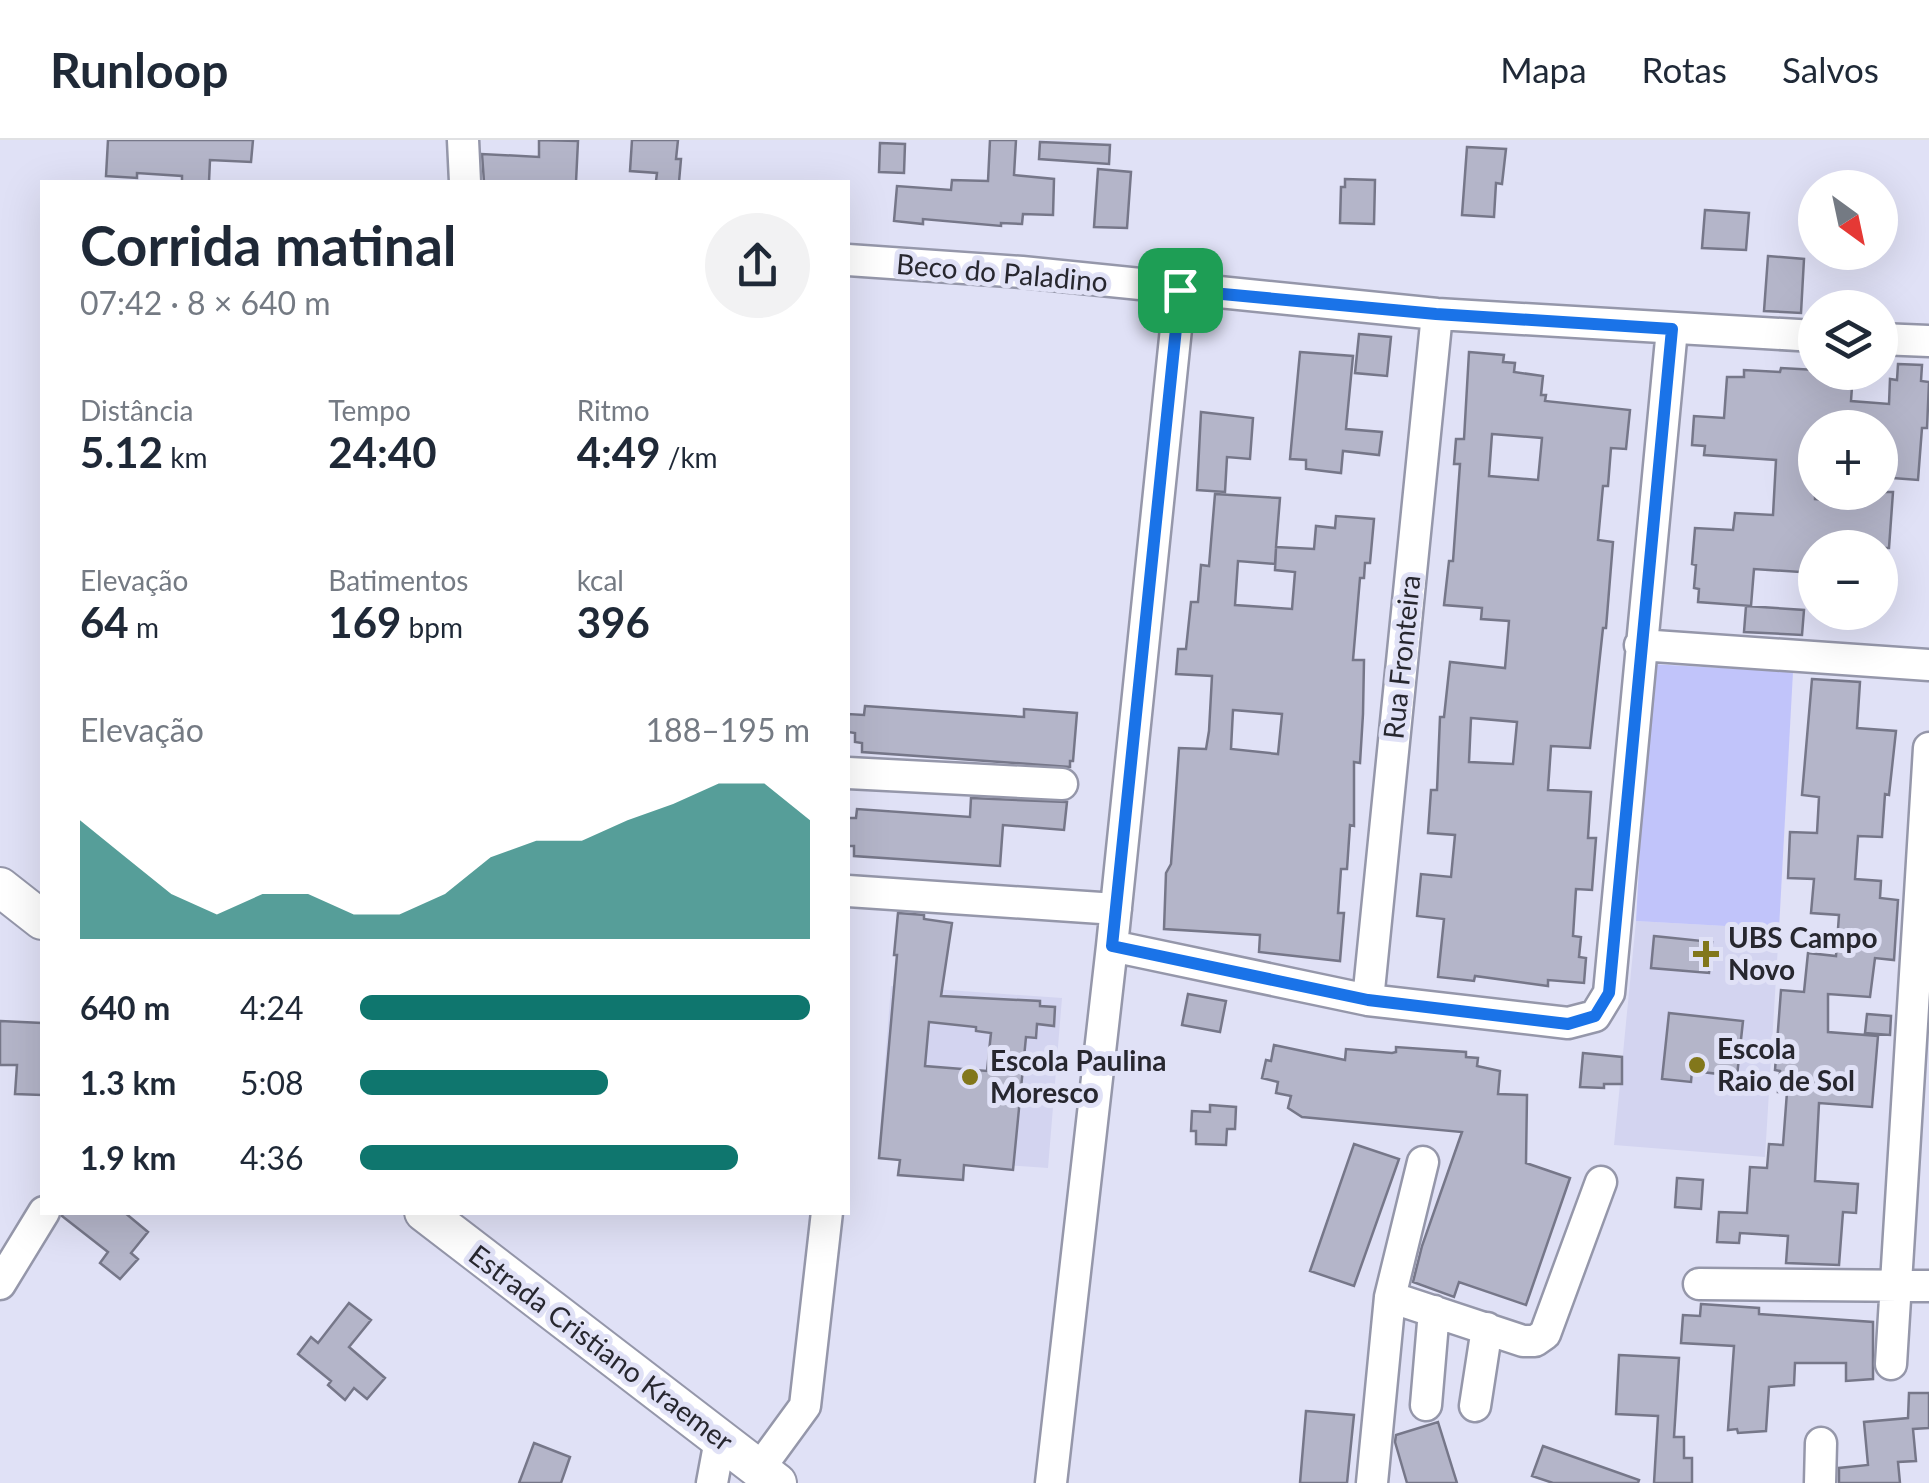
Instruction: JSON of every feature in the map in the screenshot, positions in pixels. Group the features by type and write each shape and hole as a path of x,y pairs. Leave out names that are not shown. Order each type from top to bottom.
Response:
{"main road":[{"path":"0,887 40,918"},
{"name":"Estrada Cristiano Kraemer","path":"428,1215 768,1476"}],"street":[{"path":"463,140 465,180"},
{"name":"Beco do Paladino","path":"850,260 1022,272 1436,314 1798,335"},
{"path":"1051,1483 1180,290"},
{"name":"Rua Fronteira","path":"1368,1000 1436,314"},
{"path":"1112,946 1368,1000 1568,1024 1595,1016 1609,993 1672,329"},
{"path":"1898,340 1929,341"},
{"path":"1640,645 1929,665"},
{"path":"1891,1364 1929,748"},
{"path":"850,772 1062,784"},
{"path":"850,891 1116,909"},
{"path":"1372,1483 1390,1296 1423,1162"},
{"path":"1390,1296 1523,1341 1534,1341 1544,1334 1601,1182"},
{"path":"0,1284 42,1215"},
{"path":"768,1476 805,1406 827,1215"},
{"path":"1699,1284 1929,1286"},
{"path":"1426,1405 1434,1311"},
{"path":"1475,1406 1487,1328"},
{"path":"712,1483 720,1440"},
{"path":"1820,1483 1822,1444"}],"shaded area":[{"path":"1650,664 1793,672 1779,929 1636,921"},
{"name":"Escola Raio de Sol","path":"1636,921 1779,929 1765,1157 1614,1145"},
{"name":"Escola Paulina Moresco","path":"891,986 1062,998 1048,1168 878,1156"}],"building":[{"path":"108,140 253,140 251,162 210,160 209,180 137,173 137,178 106,176"},
{"path":"539,140 578,141 576,180 484,180 482,154 539,157"},
{"path":"632,140 678,140 679,180 656,180 657,173 630,171"},
{"path":"990,140 1016,140 1014,175 1054,179 1053,215 1023,214 1022,224 1001,226 923,219 923,224 894,221 897,186 951,190 952,180 988,181"},
{"path":"1040,142 1110,145 1109,164 1039,159"},
{"path":"880,143 905,144 904,173 879,172"},
{"path":"1467,147 1506,149 1502,184 1496,183 1494,217 1462,215"},
{"path":"1098,169 1131,172 1127,228 1094,227"},
{"path":"1345,179 1375,180 1374,224 1340,223 1341,187 1345,187"},
{"path":"1705,210 1749,213 1746,250 1702,248"},
{"path":"1768,256 1798,258 1798,270 1803,270 1798,313 1764,311"},
{"path":"1359,334 1391,337 1387,376 1355,373"},
{"path":"1300,352 1353,356 1346,429 1382,432 1379,455 1343,451 1341,473 1306,469 1306,460 1290,459"},
{"path":"1469,352 1504,355 1503,362 1515,363 1514,372 1543,376 1541,395 1546,395 1545,401 1630,410 1626,449 1611,448 1608,486 1603,486 1598,540 1613,542 1590,748 1551,746 1548,790 1591,792 1588,838 1596,838 1592,890 1576,889 1573,936 1581,937 1579,957 1586,958 1584,983 1548,980 1548,986 1475,976 1474,981 1438,977 1444,919 1417,916 1421,874 1451,877 1455,835 1428,833 1431,790 1437,790 1440,717 1444,717 1450,662 1505,668 1509,621 1481,619 1482,608 1444,605 1449,561 1453,561 1460,464 1454,464 1456,439 1464,439","holes":["1492,434 1542,438 1538,480 1489,476","1471,718 1517,722 1513,764 1469,762"]},
{"path":"1898,364 1922,365 1921,381 1929,382 1927,428 1922,428 1918,480 1898,478 1898,410 1798,410 1798,510 1892,510 1890,530 1798,530 1798,572 1754,569 1751,606 1698,602 1699,589 1694,588 1696,565 1692,564 1695,528 1733,530 1735,513 1773,515 1776,460 1704,455 1705,446 1692,445 1694,416 1724,418 1727,377 1744,377 1744,370 1798,369 1798,390 1852,390 1851,401 1889,404 1890,390 1898,390"},
{"path":"1201,412 1253,418 1250,459 1227,457 1225,492 1197,490"},
{"path":"1215,494 1280,498 1276,547 1314,549 1316,526 1335,528 1336,516 1374,519 1370,563 1365,563 1364,578 1360,578 1353,660 1364,660 1363,714 1360,763 1354,762 1354,826 1350,825 1347,869 1341,869 1338,913 1344,913 1340,961 1259,952 1260,935 1164,929 1179,748 1206,749 1212,676 1176,674 1178,649 1186,649 1191,602 1198,602 1201,565 1209,566","holes":["1276,548 1275,570 1295,572 1292,609 1235,605 1238,561 1275,564","1233,710 1282,714 1278,754 1231,749"]},
{"path":"1746,606 1798,610 1798,630 1802,630 1802,635 1744,632"},
{"path":"1812,679 1860,682 1857,728 1896,731 1882,837 1858,836 1855,879 1881,881 1880,898 1898,900 1894,960 1875,958 1870,997 1828,994 1828,1032 1878,1036 1872,1107 1819,1103 1815,1181 1858,1184 1856,1213 1843,1212 1839,1265 1786,1263 1788,1236 1740,1233 1739,1243 1717,1242 1719,1212 1747,1213 1750,1167 1767,1168 1769,1144 1783,1145 1787,1092 1778,1092 1780,1071 1775,1070 1781,990 1804,992 1808,953 1836,956 1839,915 1811,913 1814,879 1788,878 1790,832 1817,833 1819,797 1802,795"},
{"path":"865,706 1024,717 1024,709 1077,713 1073,761 1070,767 862,752 862,743 855,742 855,733 850,732 850,714 864,715"},
{"path":"971,798 1067,802 1064,830 1003,825 1000,866 854,856 854,846 850,846 850,818 856,818 857,809 970,817"},
{"name":"Escola Paulina Moresco","path":"898,913 952,923 941,996 1040,1001 1040,1006 1055,1007 1054,1026 1037,1024 1036,1038 1026,1037 1013,1170 964,1165 963,1180 898,1175 900,1160 879,1158","holes":["929,1022 976,1027 976,1031 991,1033 987,1071 925,1066"]},
{"path":"1654,936 1712,942 1709,973 1651,968"},
{"path":"1188,994 1226,1001 1220,1032 1182,1025"},
{"path":"1669,1013 1743,1021 1737,1076 1692,1071 1691,1082 1662,1079"},
{"path":"1867,1014 1891,1016 1890,1035 1865,1033"},
{"path":"0,1021 40,1023 40,1095 15,1094 17,1065 0,1065"},
{"path":"1274,1045 1345,1060 1346,1049 1392,1053 1396,1047 1466,1052 1466,1057 1478,1058 1477,1066 1500,1071 1498,1094 1527,1095 1526,1163 1570,1178 1526,1305 1459,1282 1454,1297 1413,1282 1462,1132 1302,1117 1288,1108 1291,1096 1276,1093 1278,1082 1262,1078"},
{"path":"1583,1053 1622,1057 1622,1084 1580,1087"},
{"path":"1210,1105 1236,1107 1235,1129 1227,1129 1226,1145 1196,1144 1196,1131 1191,1131 1192,1111 1210,1112"},
{"path":"1354,1144 1399,1159 1354,1286 1310,1271"},
{"path":"1677,1178 1703,1180 1701,1209 1675,1207"},
{"path":"128,1215 148,1232 131,1253 138,1259 120,1279 100,1263 108,1252 62,1216"},
{"path":"349,1303 371,1320 349,1347 385,1378 367,1399 354,1388 345,1400 328,1385 331,1381 298,1354 311,1337 318,1343"},
{"path":"1701,1304 1759,1308 1759,1314 1873,1322 1873,1379 1846,1381 1846,1363 1795,1363 1794,1385 1769,1387 1766,1431 1728,1430 1734,1346 1681,1343 1683,1315 1700,1316"},
{"path":"1619,1355 1679,1358 1674,1437 1684,1437 1684,1458 1692,1458 1692,1483 1654,1483 1658,1416 1616,1414"},
{"path":"1909,1393 1929,1393 1929,1428 1913,1429 1916,1461 1898,1462 1900,1483 1839,1483 1839,1468 1868,1465 1864,1422 1908,1418"},
{"path":"1306,1411 1354,1415 1347,1483 1300,1483"},
{"path":"1438,1422 1457,1483 1407,1483 1396,1435"},
{"path":"534,1443 570,1457 561,1483 519,1483"},
{"path":"1543,1446 1639,1480 1638,1483 1553,1483 1532,1476"}],"place":[{"name":"UBS Campo Novo","path":"1706,954"},
{"name":"Escola Raio de Sol","path":"1697,1065"},
{"name":"Escola Paulina Moresco","path":"970,1077"}],"route":[{"path":"1180,290 1436,314 1672,329 1609,993 1595,1016 1568,1024 1368,1000 1112,946 1180,290"}]}
